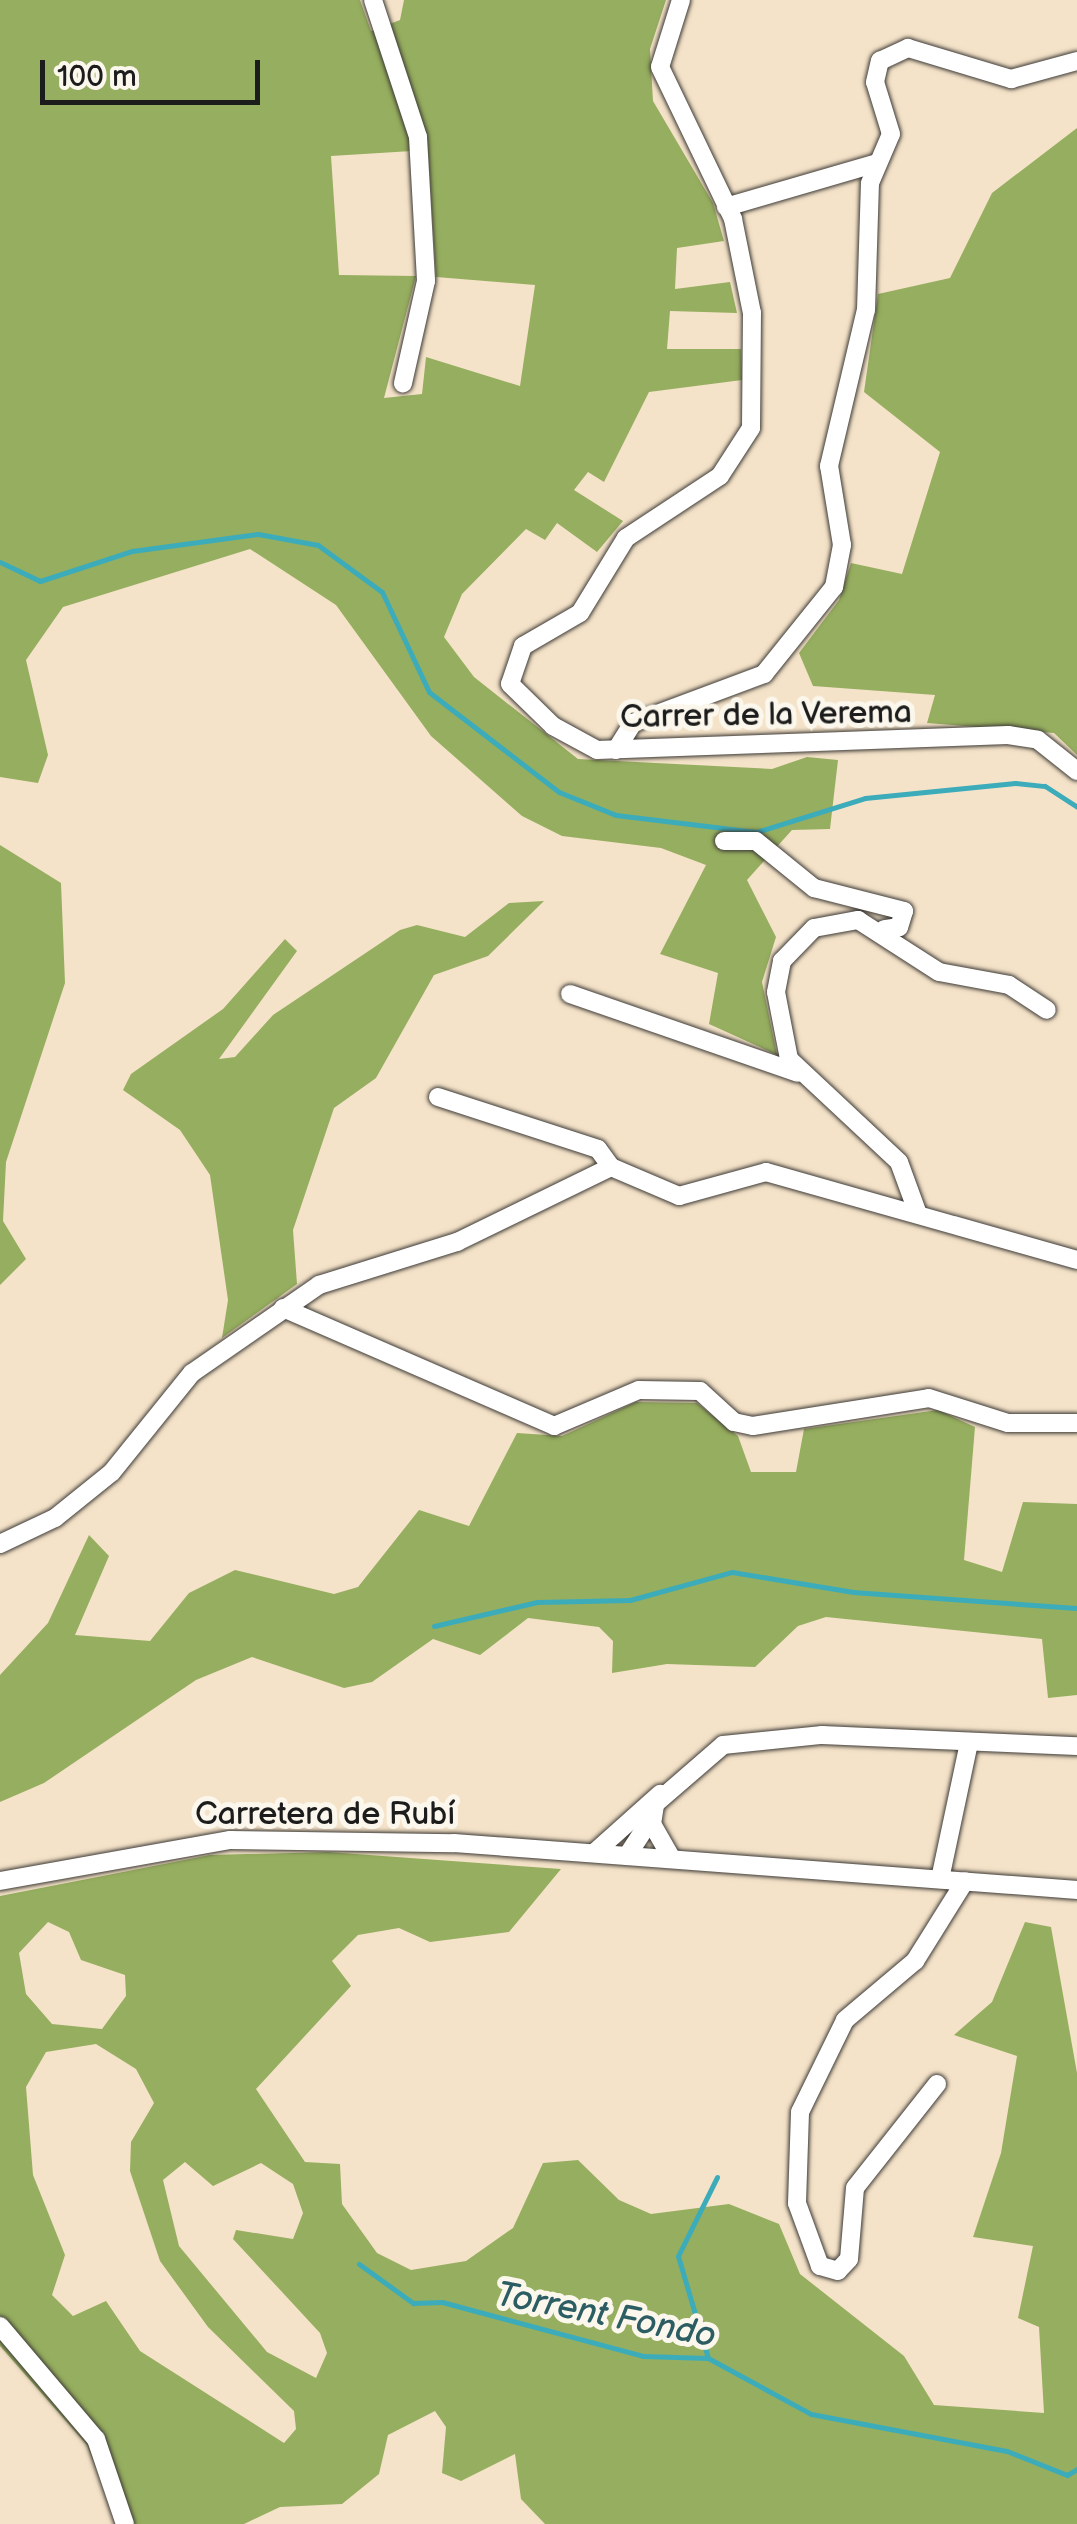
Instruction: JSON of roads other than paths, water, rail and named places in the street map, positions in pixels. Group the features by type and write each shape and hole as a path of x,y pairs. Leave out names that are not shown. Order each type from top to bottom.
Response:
{"street":[{"path":"373,0 418,137 426,281 403,383"},
{"name":"Carrer de la Verema","path":"682,0 665,37 664,92 726,207 752,313 755,395 742,454 626,538 580,612 543,628 508,670 510,684 553,726 578,744 616,750 1008,735 1038,740 1077,772"},
{"path":"616,750 633,723 764,674 829,600 842,545 829,466 866,310 877,163 890,134 875,76 890,53 926,51 1000,78 1077,61"},
{"path":"726,207 877,163"},
{"path":"724,842 756,841 814,888 904,911 899,927 884,930 835,920 782,962 776,992 788,1060 899,1162 918,1214"},
{"path":"884,930 939,972 1008,985 1047,1010"},
{"path":"570,994 804,1075"},
{"path":"438,1097 598,1149 610,1167 679,1196 766,1172 1077,1260"},
{"path":"0,1544 55,1518 112,1472 192,1373 282,1308 354,1271 457,1242 610,1167"},
{"path":"282,1308 554,1426 639,1390 700,1391 734,1422 754,1426 928,1398 1008,1423 1077,1423"},
{"path":"610,1854 624,1823 662,1792 723,1745 757,1736 1077,1746"},
{"path":"940,1879 969,1742"},
{"path":"610,1854 653,1816 662,1792"},
{"path":"653,1816 672,1859"},
{"name":"Carretera de Rubí","path":"0,1881 230,1840 610,1854 1077,1890"},
{"path":"937,2084 855,2188 849,2259 838,2271 820,2266 797,2202 800,2112 845,2020 915,1961 965,1880"},
{"path":"0,2326 96,2439 126,2524"}],"waterway":[{"path":"0,562 40,581 132,551 258,534 318,545 382,592 429,692 559,792 616,815 756,832 865,798 1015,783 1045,786 1077,807"},
{"path":"434,1626 537,1602 630,1600 732,1572 853,1592 1077,1608"},
{"path":"708,2358 678,2256 717,2177"},
{"name":"Torrent Fondo","path":"359,2264 413,2303 442,2302 643,2356 708,2358 811,2414 1007,2451 1067,2475 1077,2469"}]}
